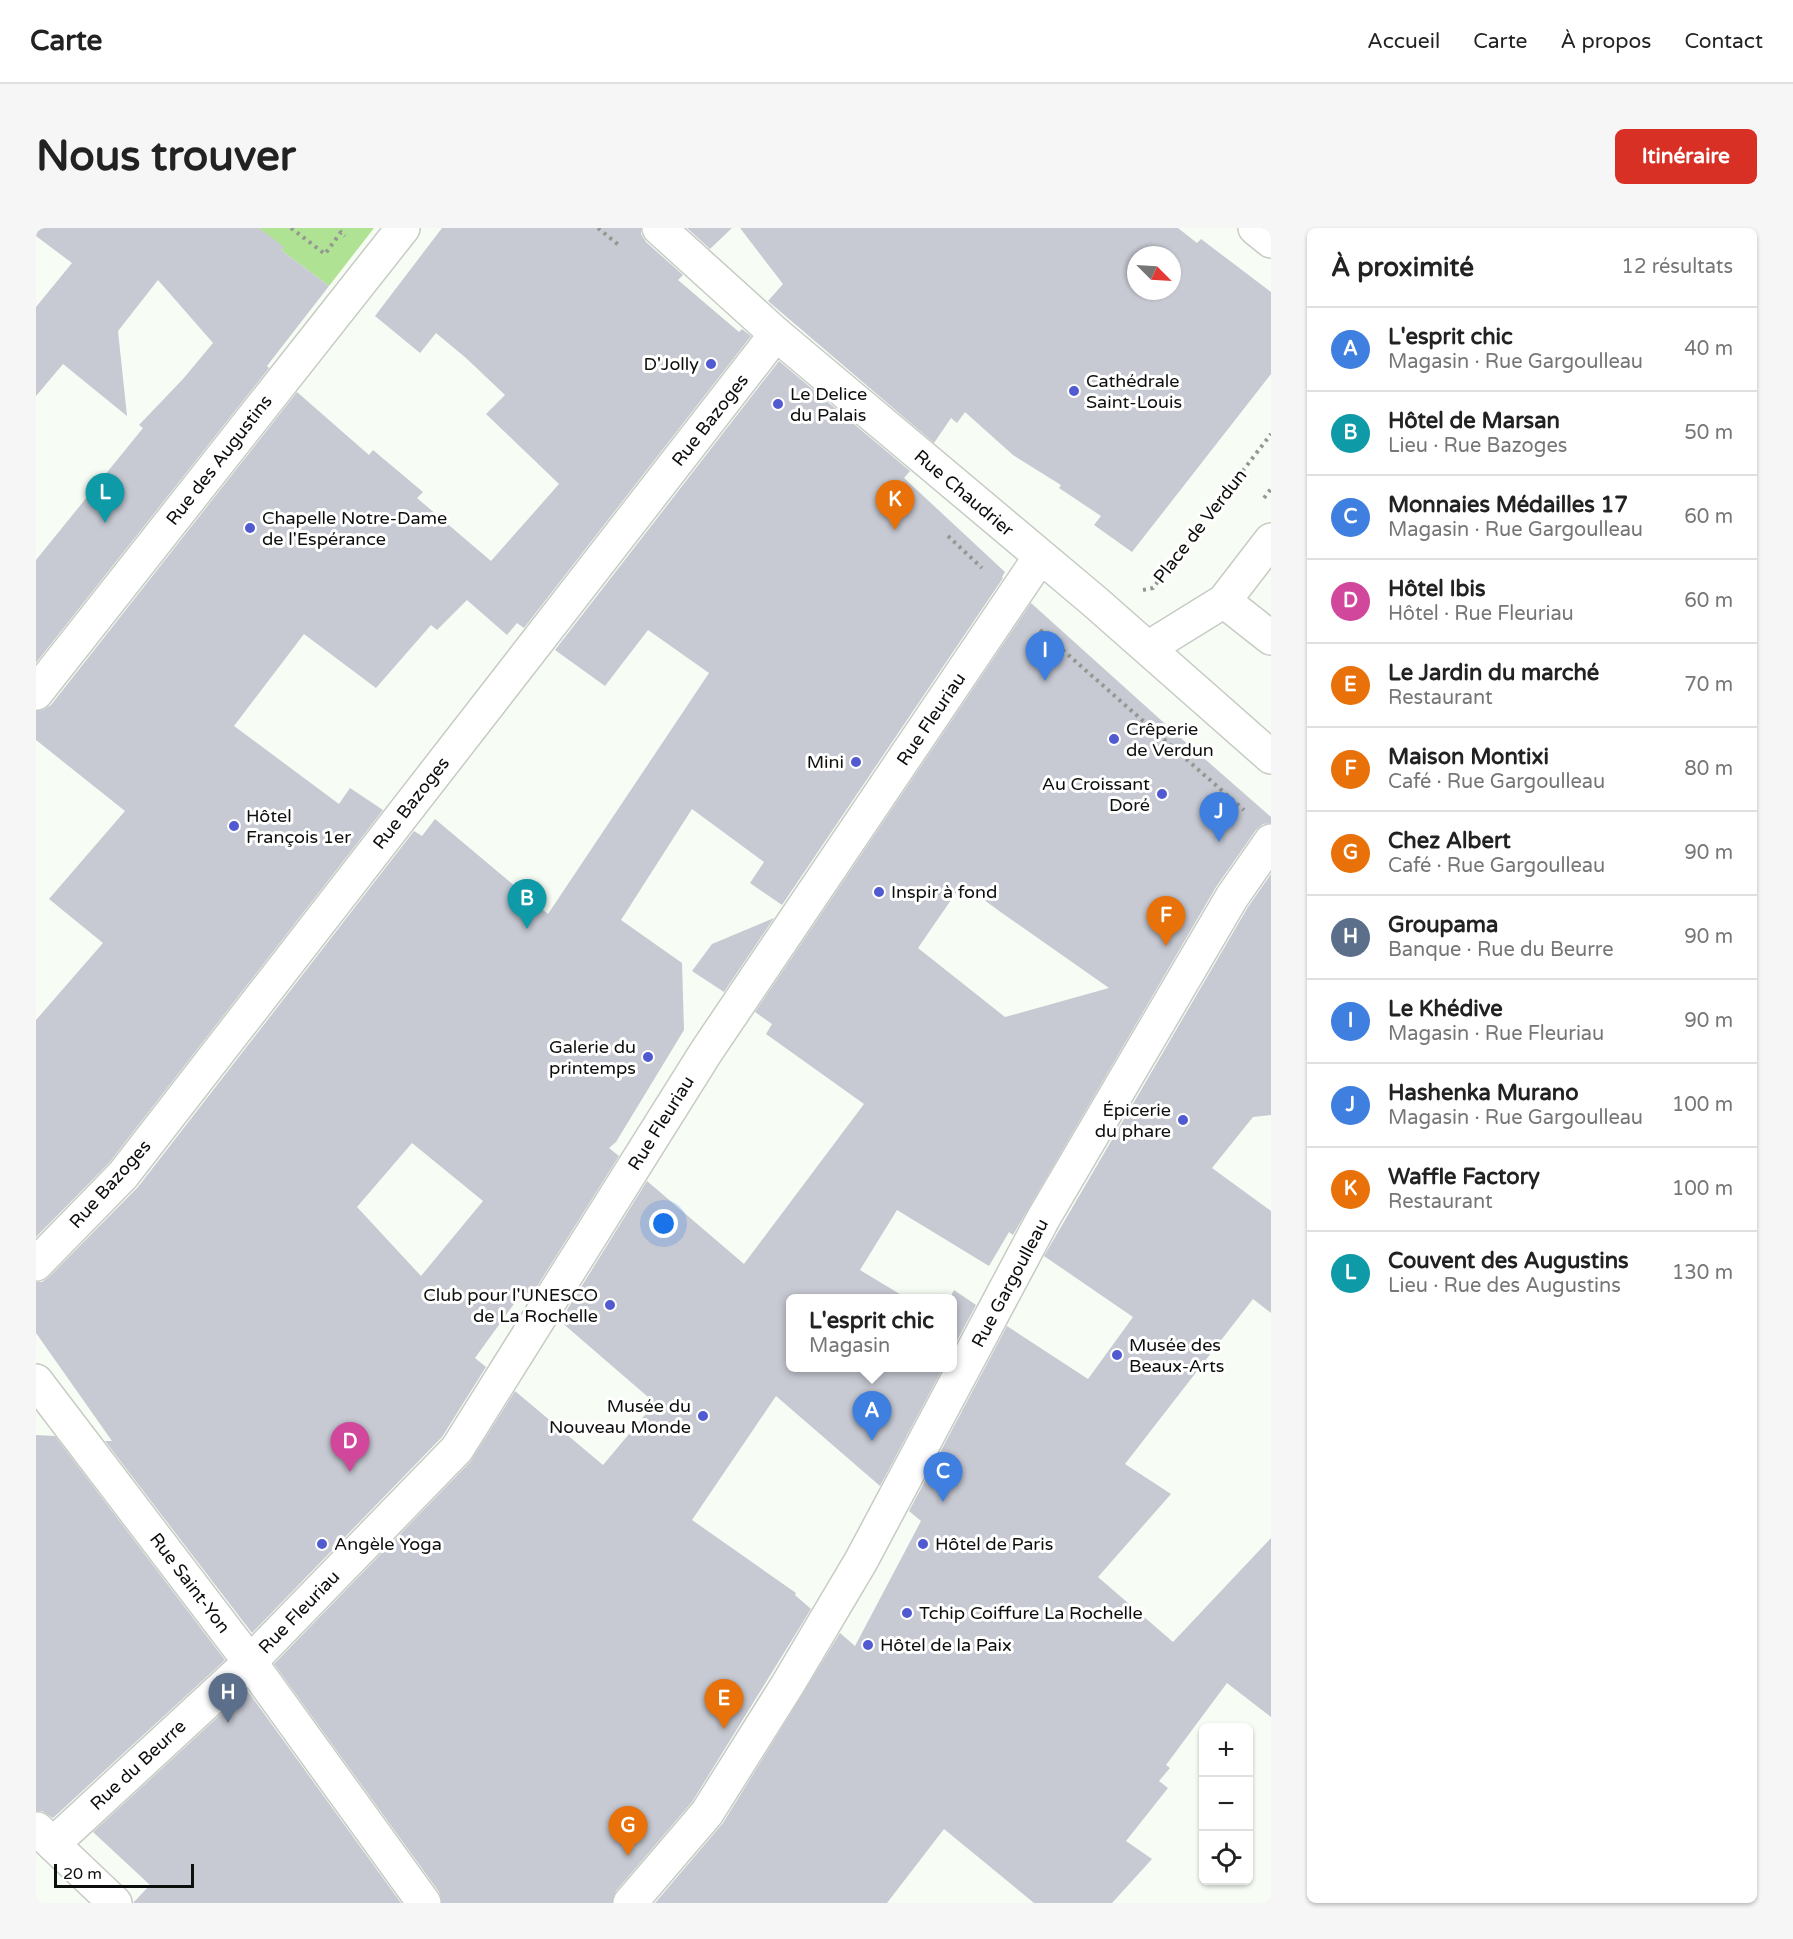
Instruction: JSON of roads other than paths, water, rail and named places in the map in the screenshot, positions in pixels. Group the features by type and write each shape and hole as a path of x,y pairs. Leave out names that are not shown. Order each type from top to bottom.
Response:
{"street":[{"name":"Rue des Augustins","path":"36,693 403,228"},
{"name":"Rue Chaudrier","path":"660,228 776,334 1148,648 1271,756"},
{"path":"1255,228 1271,241"},
{"name":"Rue Bazoges","path":"36,1264 123,1175 776,334"},
{"path":"1148,648 1224,601 1271,540"},
{"name":"Rue Fleuriau","path":"250,1662 457,1449 706,1052 1040,557"},
{"path":"1224,601 1271,638"},
{"name":"Rue Gargoulleau","path":"630,1903 707,1813 788,1684 861,1560 1043,1219 1232,897 1271,841"},
{"name":"Rue Saint-Yon","path":"36,1381 250,1662 424,1903"},
{"name":"Rue du Beurre","path":"44,1836 250,1662"},
{"path":"44,1836 115,1903"}],"place":[{"name":"D'Jolly","path":"711,364"},
{"name":"Cathédrale Saint-Louis","path":"1074,391"},
{"name":"Le Delice du Palais","path":"778,404"},
{"name":"Couvent des Augustins","path":"105,523"},
{"name":"Chapelle Notre-Dame de l'Espérance","path":"250,528"},
{"name":"Waffle Factory","path":"895,530"},
{"name":"Le Khédive","path":"1045,681"},
{"name":"Crêperie de Verdun","path":"1114,739"},
{"name":"Mini","path":"856,762"},
{"name":"Au Croissant Doré","path":"1162,794"},
{"name":"Hôtel François 1er","path":"234,826"},
{"name":"Hashenka Murano","path":"1219,842"},
{"name":"Inspir à fond","path":"879,892"},
{"name":"Hôtel de Marsan","path":"527,929"},
{"name":"Maison Montixi","path":"1166,946"},
{"name":"Galerie du printemps","path":"648,1057"},
{"name":"Épicerie du phare","path":"1183,1120"},
{"name":"Club pour l'UNESCO de La Rochelle","path":"610,1305"},
{"name":"Musée des Beaux-Arts","path":"1117,1355"},
{"name":"Musée du Nouveau Monde","path":"703,1416"},
{"name":"L'esprit chic","path":"872,1441"},
{"name":"Hôtel Ibis","path":"350,1472"},
{"name":"Monnaies Médailles 17","path":"943,1502"},
{"name":"Angèle Yoga","path":"322,1544"},
{"name":"Hôtel de Paris","path":"923,1544"},
{"name":"Tchip Coiffure La Rochelle","path":"907,1613"},
{"name":"Hôtel de la Paix","path":"868,1645"},
{"name":"Groupama","path":"228,1723"},
{"name":"Le Jardin du marché","path":"724,1729"},
{"name":"Chez Albert","path":"628,1856"}]}
